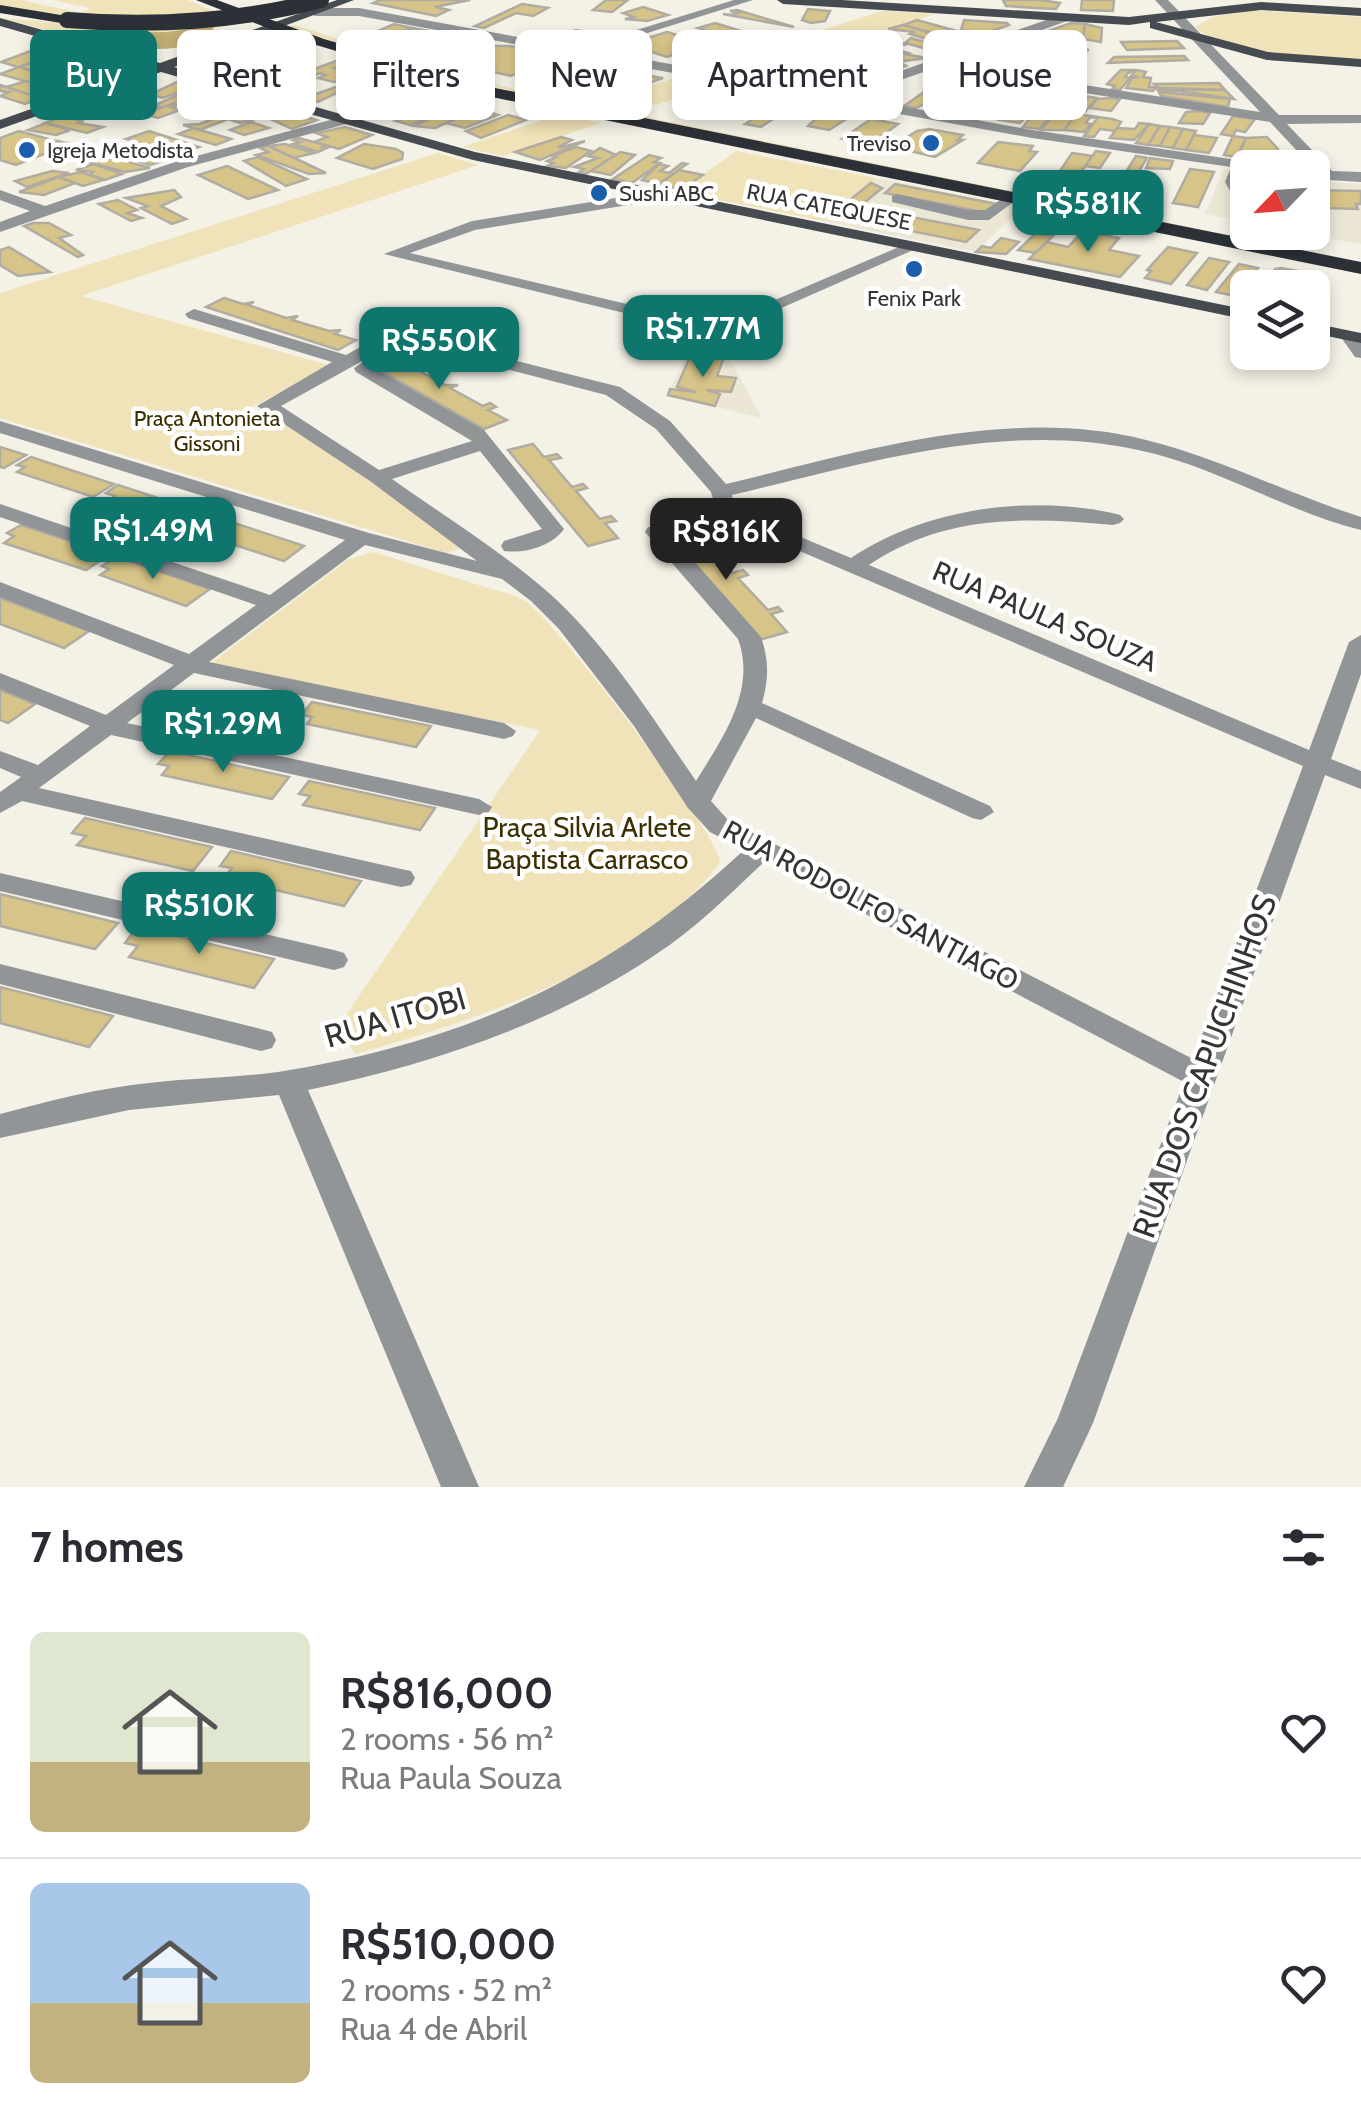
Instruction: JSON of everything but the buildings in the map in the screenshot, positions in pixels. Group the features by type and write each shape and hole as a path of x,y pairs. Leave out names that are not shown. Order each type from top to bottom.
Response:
{"highway":[{"path":"203,0 298,18 432,64 546,92 1230,227"},
{"path":"67,14 168,13 276,0"},
{"path":"0,11 32,8 142,24 203,21 318,6"},
{"path":"249,7 272,26 298,18 482,90 1361,268"},
{"path":"231,30 249,7"},
{"path":"267,30 298,18"},
{"path":"1330,247 1361,253"}],"main road":[{"path":"298,18 318,6 348,0"},
{"path":"298,18 348,0"},
{"path":"783,0 1129,21 1284,6 1361,12"},
{"path":"1129,21 1266,56 1361,63"},
{"name":"RUA CATEQUESE","path":"0,22 30,34"},
{"path":"263,30 272,26"},
{"path":"0,125 177,60"},
{"name":"RUA CATEQUESE","path":"158,67 336,117"},
{"name":"RUA CATEQUESE","path":"345,120 472,156 1230,311"},
{"path":"1330,332 1355,337"}],"street":[{"path":"348,0 359,12"},
{"path":"649,30 747,0"},
{"path":"1163,3 1196,14"},
{"path":"1163,3 1300,150"},
{"path":"318,6 515,41"},
{"path":"442,27 470,16"},
{"path":"1029,30 1066,17"},
{"path":"1087,89 1273,118 1361,119"},
{"path":"903,111 1230,163"},
{"path":"0,227 183,164 345,120"},
{"path":"1330,175 1361,177"},
{"path":"0,195 44,211"},
{"path":"660,196 472,226 392,254 718,331 912,247"},
{"path":"897,199 968,215 989,215 1012,198"},
{"path":"194,314 355,364 464,425 486,442 552,527 547,537 512,546"},
{"path":"1355,337 1361,353"},
{"name":"RUA PAULA SOUZA","path":"377,476 268,406 355,364 387,341 410,339 600,386 632,400 655,418 721,492 729,514 1361,782"},
{"name":"RUA RODOLFO SANTIAGO","path":"0,427 362,538 512,577 567,624 643,722 697,802 719,826 1199,1076"},
{"path":"721,492 966,439 1069,433 1154,448 1361,524"},
{"path":"377,476 486,442"},
{"path":"377,476 512,577"},
{"path":"0,510 272,603"},
{"path":"852,567 895,538 925,525 977,514 1047,512 1113,519"},
{"path":"656,532 749,637 759,669 749,706 697,802"},
{"path":"19,791 362,538"},
{"path":"0,589 206,668 504,731"},
{"name":"RUA DOS CAPUCHINHOS","path":"1043,1487 1075,1423 1361,642"},
{"path":"0,680 124,731 478,807"},
{"path":"749,706 981,812"},
{"path":"0,759 19,791 401,878"},
{"name":"RUA ITOBI","path":"0,1126 144,1096 288,1082 430,1046 549,1000 644,949 700,907 760,850"},
{"path":"0,882 334,960"},
{"path":"0,974 261,1040"},
{"path":"288,1082 460,1487"}],"shaded area":[{"path":"177,31 177,47 157,49 157,32"},
{"path":"1224,169 1230,170 1230,219 1205,214"},
{"path":"877,178 1022,208 976,252 823,221"},
{"path":"1330,182 1361,184 1361,244 1330,238"},
{"path":"691,342 703,348 724,349 762,418 668,395"}],"green space":[{"path":"0,0 20,0 81,13 90,8 53,0 187,0 232,18 213,30 177,30 177,45 157,48 157,30 47,30 0,18 75,24 0,6"},
{"path":"1252,10 1361,17 1361,60 1251,50 1230,45 1195,27 1212,17"},
{"path":"882,11 935,14 886,30 823,30"},
{"path":"316,32 336,38 336,42 316,36"},
{"path":"672,79 672,100 652,104 652,85"},
{"path":"652,118 1230,235 652,120"},
{"path":"542,120 601,123 503,156 462,147"},
{"path":"736,151 877,178 823,221 679,192"},
{"name":"Praça Antonieta Gissoni","path":"438,153 478,165 81,296 328,365 247,410 294,428 450,537 459,549 446,553 0,418 0,293"},
{"name":"Praça Silvia Arlete Baptista Carrasco","path":"373,552 510,594 542,616 665,772 712,843 720,862 688,899 603,960 503,1006 355,1054 338,1027 540,730 210,664 349,559"}],"place":[{"name":"Treviso","path":"931,143"},
{"name":"Igreja Metodista","path":"27,150"},
{"name":"Sushi ABC","path":"599,193"},
{"name":"Fenix Park","path":"914,269"}]}
